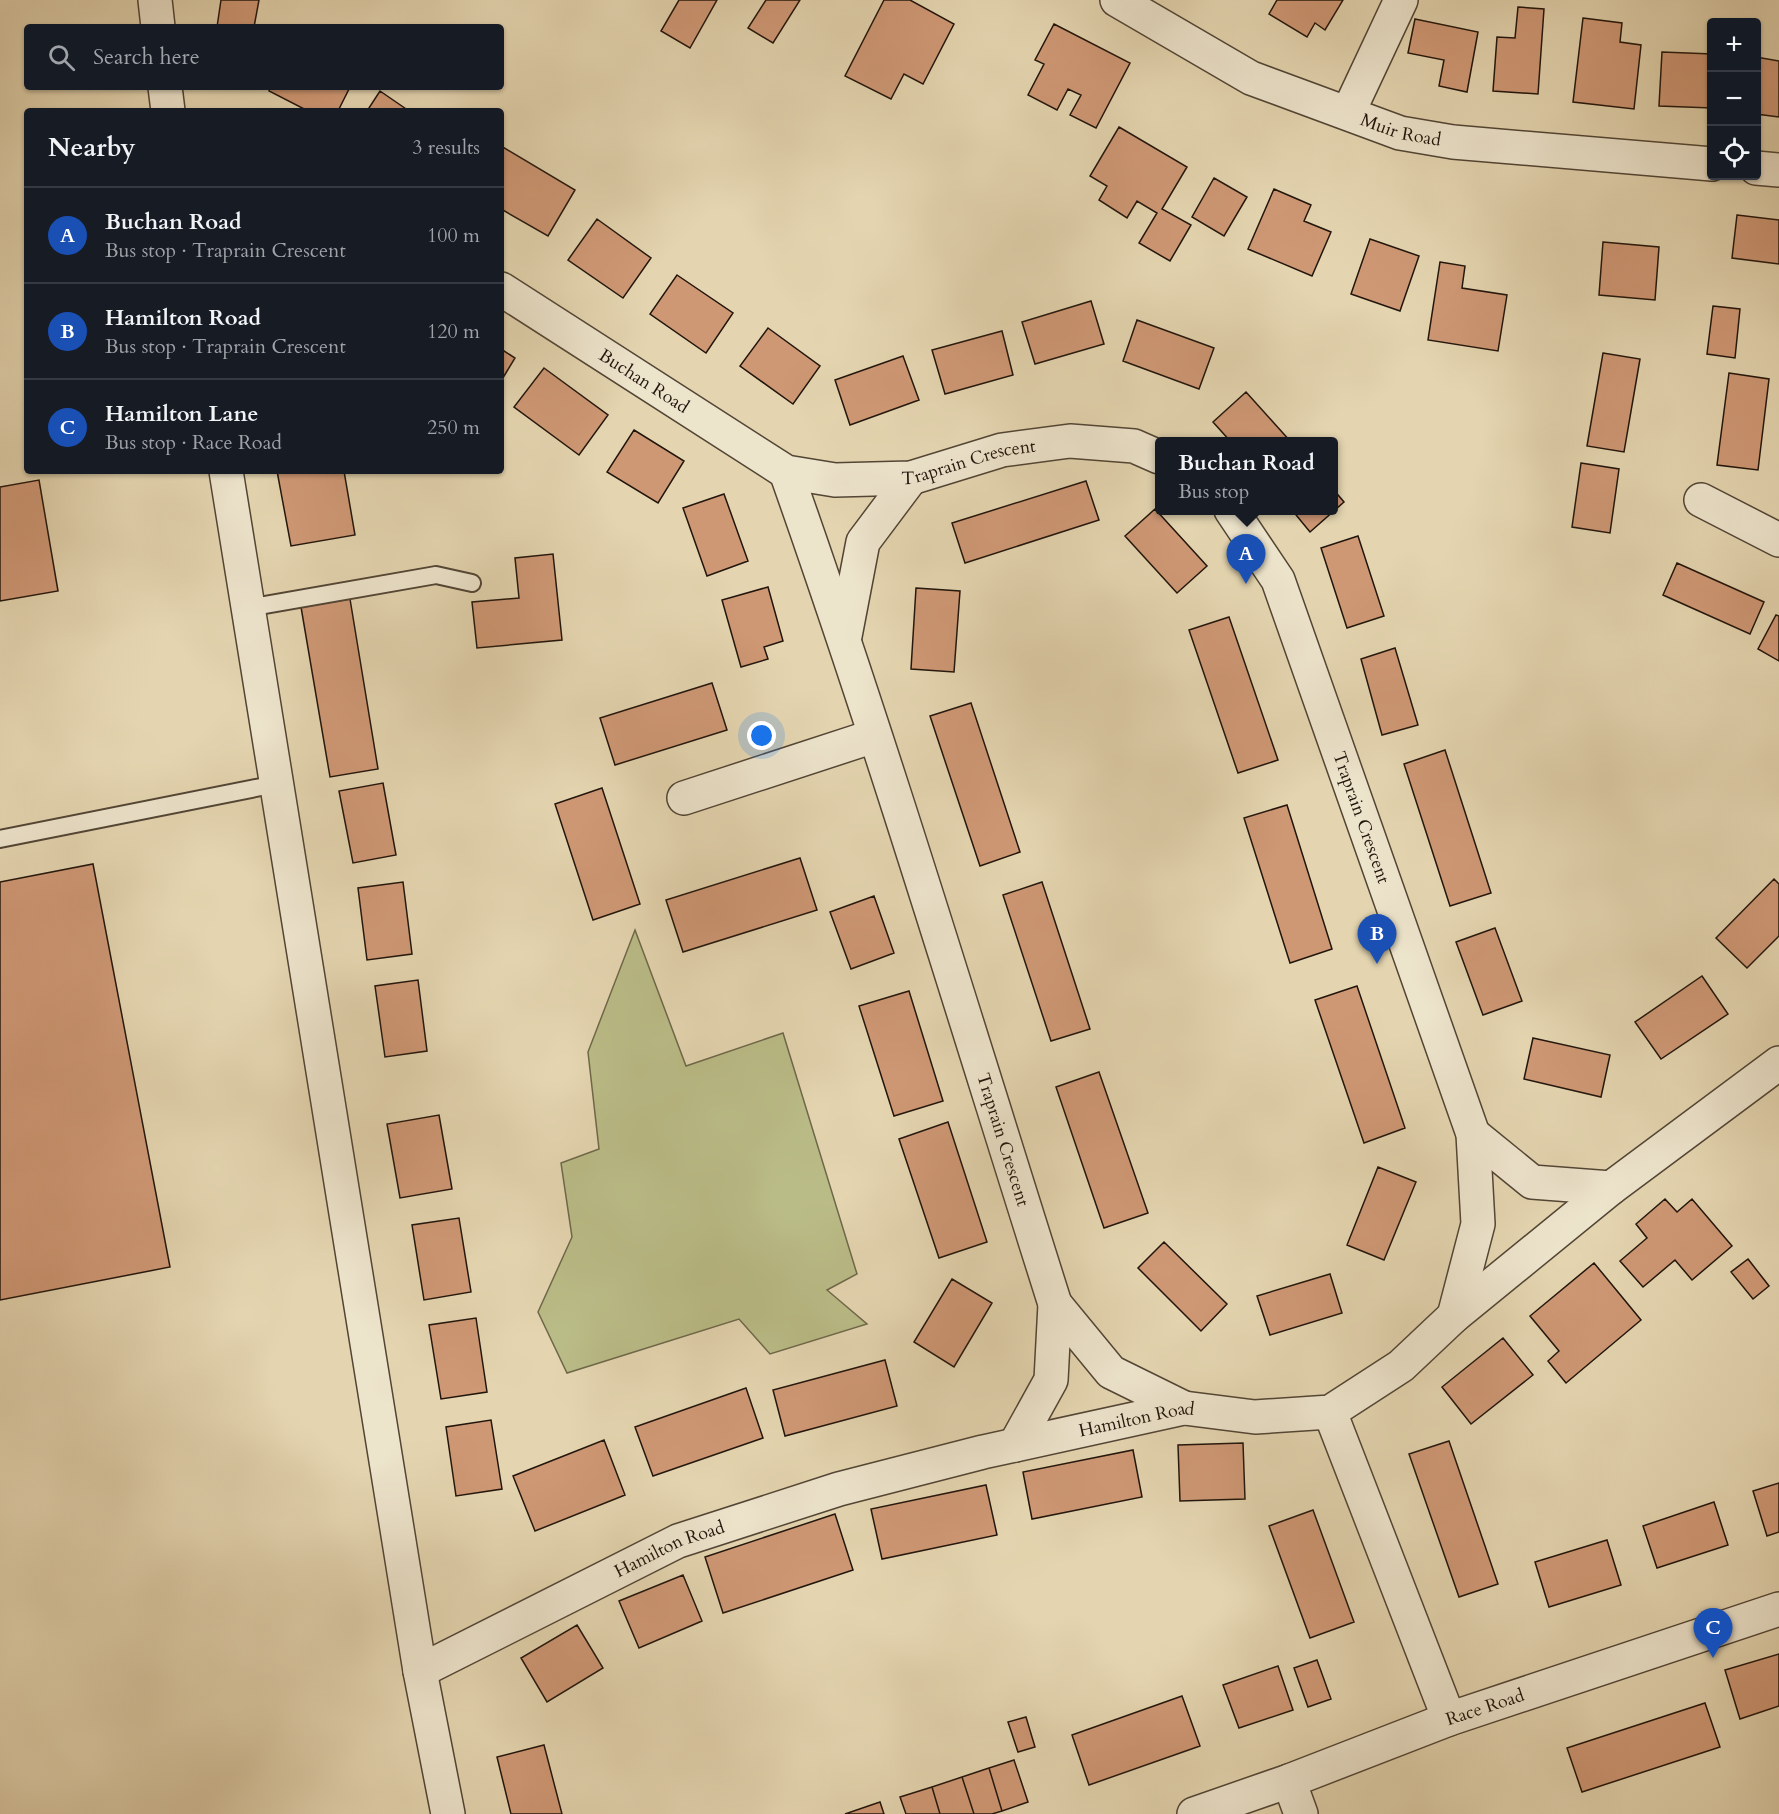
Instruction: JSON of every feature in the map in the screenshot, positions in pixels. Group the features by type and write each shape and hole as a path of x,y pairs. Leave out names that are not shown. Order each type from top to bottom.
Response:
{"street":[{"path":"154,0 158,24"},
{"name":"Muir Road","path":"1117,0 1251,78 1400,133 1453,142 1707,164"},
{"path":"1348,113 1401,0"},
{"path":"1761,168 1779,170"},
{"name":"Buchan Road","path":"504,291 786,472 835,480 911,478"},
{"name":"Traprain Crescent","path":"1155,455 1134,446 1070,441 1002,450 911,478 863,542 845,638 874,736 1056,1304 1110,1372 1184,1408"},
{"path":"786,472 845,638"},
{"path":"226,474 420,1671 448,1814"},
{"path":"1701,500 1779,540"},
{"name":"Traprain Crescent","path":"1234,515 1278,580 1473,1134 1478,1224 1454,1316"},
{"path":"684,798 874,736"},
{"name":"Hamilton Road","path":"420,1671 678,1541 839,1489 1015,1445 1184,1408 1255,1417 1330,1412 1401,1366 1454,1316 1611,1188 1779,1063"},
{"path":"1473,1134 1532,1182 1611,1188"},
{"name":"Traprain Crescent","path":"1015,1445 1051,1380 1056,1304"},
{"path":"1330,1412 1449,1719"},
{"name":"Race Road","path":"1194,1814 1289,1781 1449,1719 1779,1609"},
{"path":"1289,1781 1300,1814"}],"lane":[{"path":"248,608 436,575 472,583"},
{"path":"0,839 276,784"}],"green space":[{"path":"635,930 686,1066 783,1033 857,1274 827,1290 867,1324 770,1354 739,1319 567,1373 538,1312 572,1237 561,1163 599,1149 588,1052"}],"building":[{"path":"221,0 259,0 255,24 217,24"},
{"path":"679,0 717,0 690,48 661,31"},
{"path":"766,0 800,0 773,43 748,28"},
{"path":"884,0 910,0 954,24 923,84 904,74 891,99 845,76"},
{"path":"1277,0 1343,0 1325,30 1315,23 1307,37 1269,14"},
{"path":"1518,7 1544,9 1538,94 1493,91 1497,37 1515,38"},
{"path":"1583,18 1622,23 1620,42 1641,45 1634,109 1573,102"},
{"path":"1415,19 1478,32 1467,92 1439,86 1444,60 1408,53"},
{"path":"1054,24 1130,63 1096,128 1070,115 1081,95 1068,89 1057,110 1028,95 1044,64 1035,60"},
{"path":"1662,52 1707,54 1707,108 1659,106"},
{"path":"1761,58 1779,61 1779,117 1761,115"},
{"path":"348,90 340,108 302,108 269,91"},
{"path":"380,91 405,108 369,108"},
{"path":"1119,127 1187,167 1162,209 1191,225 1170,261 1139,243 1157,213 1137,201 1127,218 1099,200 1107,186 1090,176"},
{"path":"504,148 575,190 548,236 504,211"},
{"path":"1214,178 1247,197 1224,236 1192,217"},
{"path":"1274,189 1311,205 1304,221 1331,232 1312,276 1248,249"},
{"path":"1737,215 1779,220 1779,264 1732,258"},
{"path":"597,219 651,258 623,298 568,260"},
{"path":"1370,239 1419,256 1400,311 1351,294"},
{"path":"1603,242 1659,247 1655,300 1599,295"},
{"path":"1440,262 1465,266 1462,288 1507,295 1498,351 1428,340"},
{"path":"677,275 733,313 706,353 650,314"},
{"path":"1091,301 1104,344 1035,364 1022,322"},
{"path":"1713,306 1740,309 1735,358 1707,354"},
{"path":"1137,320 1214,348 1199,389 1123,361"},
{"path":"768,328 820,366 793,404 740,366"},
{"path":"1002,331 1013,375 945,394 932,350"},
{"path":"504,351 515,358 504,376"},
{"path":"1603,353 1640,359 1624,452 1587,446"},
{"path":"903,356 919,400 850,425 835,380"},
{"path":"544,368 608,415 579,455 514,407"},
{"path":"1729,373 1769,379 1758,470 1717,465"},
{"path":"1246,392 1286,437 1226,437 1213,422"},
{"path":"634,430 684,461 658,503 607,472"},
{"path":"1581,463 1619,469 1610,533 1572,527"},
{"path":"278,474 345,474 355,535 291,546"},
{"path":"39,480 58,591 0,601 0,487"},
{"path":"1086,481 1099,520 965,563 952,523"},
{"path":"724,494 748,561 707,576 683,508"},
{"path":"1338,495 1344,502 1338,507"},
{"path":"1155,509 1155,515 1160,515 1207,566 1177,593 1125,536"},
{"path":"1296,515 1329,515 1310,532"},
{"path":"1358,536 1384,616 1347,628 1321,548"},
{"path":"553,554 562,640 477,648 472,602 519,598 515,558"},
{"path":"1677,563 1764,602 1750,634 1663,595"},
{"path":"768,587 783,641 764,647 768,659 741,667 722,600"},
{"path":"916,588 960,591 954,672 911,669"},
{"path":"350,599 378,769 330,777 301,607"},
{"path":"1776,615 1779,616 1779,661 1758,649"},
{"path":"1229,617 1278,760 1238,773 1189,630"},
{"path":"1395,648 1418,725 1382,735 1361,659"},
{"path":"712,683 727,730 615,765 600,718"},
{"path":"971,703 1020,852 980,866 930,716"},
{"path":"1445,750 1491,893 1450,906 1404,764"},
{"path":"383,783 396,855 353,863 339,791"},
{"path":"602,788 640,904 593,920 555,804"},
{"path":"1287,805 1332,949 1290,963 1244,818"},
{"path":"800,858 817,910 683,952 666,900"},
{"path":"93,864 170,1267 0,1300 0,882"},
{"path":"1774,879 1779,884 1779,936 1747,968 1716,938"},
{"path":"403,882 412,954 367,960 358,888"},
{"path":"1042,882 1090,1029 1051,1041 1003,895"},
{"path":"874,896 894,953 851,969 830,912"},
{"path":"1495,928 1522,1001 1483,1015 1456,942"},
{"path":"1702,976 1728,1014 1661,1059 1635,1022"},
{"path":"418,980 427,1051 385,1057 375,986"},
{"path":"1357,986 1405,1128 1364,1143 1315,1000"},
{"path":"909,991 943,1101 894,1116 859,1006"},
{"path":"1533,1038 1610,1055 1601,1097 1524,1079"},
{"path":"1099,1072 1148,1213 1104,1228 1056,1087"},
{"path":"439,1115 452,1189 400,1198 387,1124"},
{"path":"948,1122 987,1242 939,1258 899,1139"},
{"path":"1378,1167 1416,1182 1384,1260 1347,1245"},
{"path":"1665,1199 1677,1212 1692,1199 1732,1246 1692,1280 1675,1260 1643,1287 1620,1261 1647,1238 1636,1224"},
{"path":"459,1218 471,1292 424,1300 412,1225"},
{"path":"1164,1242 1227,1304 1201,1331 1138,1268"},
{"path":"1748,1259 1769,1286 1753,1299 1731,1272"},
{"path":"1594,1263 1641,1320 1566,1383 1548,1361 1559,1351 1530,1316"},
{"path":"1330,1274 1342,1313 1270,1335 1257,1296"},
{"path":"952,1279 992,1303 954,1367 914,1342"},
{"path":"476,1318 487,1392 441,1399 429,1325"},
{"path":"1503,1338 1533,1375 1471,1424 1442,1387"},
{"path":"885,1360 897,1406 785,1436 773,1390"},
{"path":"746,1388 763,1438 653,1476 635,1427"},
{"path":"491,1420 502,1489 456,1496 446,1427"},
{"path":"604,1440 625,1495 535,1531 513,1476"},
{"path":"1449,1441 1498,1584 1459,1597 1409,1454"},
{"path":"1243,1443 1245,1499 1180,1501 1178,1445"},
{"path":"1133,1450 1142,1497 1032,1519 1023,1472"},
{"path":"1779,1483 1779,1532 1767,1536 1753,1491"},
{"path":"986,1485 997,1535 882,1559 871,1509"},
{"path":"1714,1502 1728,1545 1657,1568 1643,1526"},
{"path":"1313,1510 1354,1622 1310,1638 1269,1526"},
{"path":"835,1514 853,1570 723,1613 705,1557"},
{"path":"1607,1540 1621,1585 1549,1607 1535,1562"},
{"path":"683,1575 702,1621 639,1648 619,1601"},
{"path":"577,1625 603,1668 547,1702 521,1658"},
{"path":"1779,1654 1779,1706 1740,1719 1725,1670"},
{"path":"1317,1660 1331,1699 1308,1707 1294,1668"},
{"path":"1278,1666 1293,1710 1239,1728 1223,1685"},
{"path":"1182,1696 1200,1746 1089,1785 1072,1735"},
{"path":"1705,1703 1720,1747 1582,1792 1567,1748"},
{"path":"1026,1717 1035,1747 1018,1752 1008,1722"},
{"path":"544,1745 562,1814 511,1814 497,1757"},
{"path":"1014,1760 1028,1802 1002,1811 989,1768"},
{"path":"989,1768 1002,1811 992,1814 974,1814 962,1777"},
{"path":"962,1777 974,1814 940,1814 932,1787"},
{"path":"932,1787 940,1814 906,1814 900,1797"},
{"path":"880,1802 884,1814 845,1814"}],"place":[{"name":"Buchan Road","path":"1246,584"},
{"name":"Hamilton Road","path":"1377,964"},
{"name":"Hamilton Lane","path":"1713,1658"}]}
